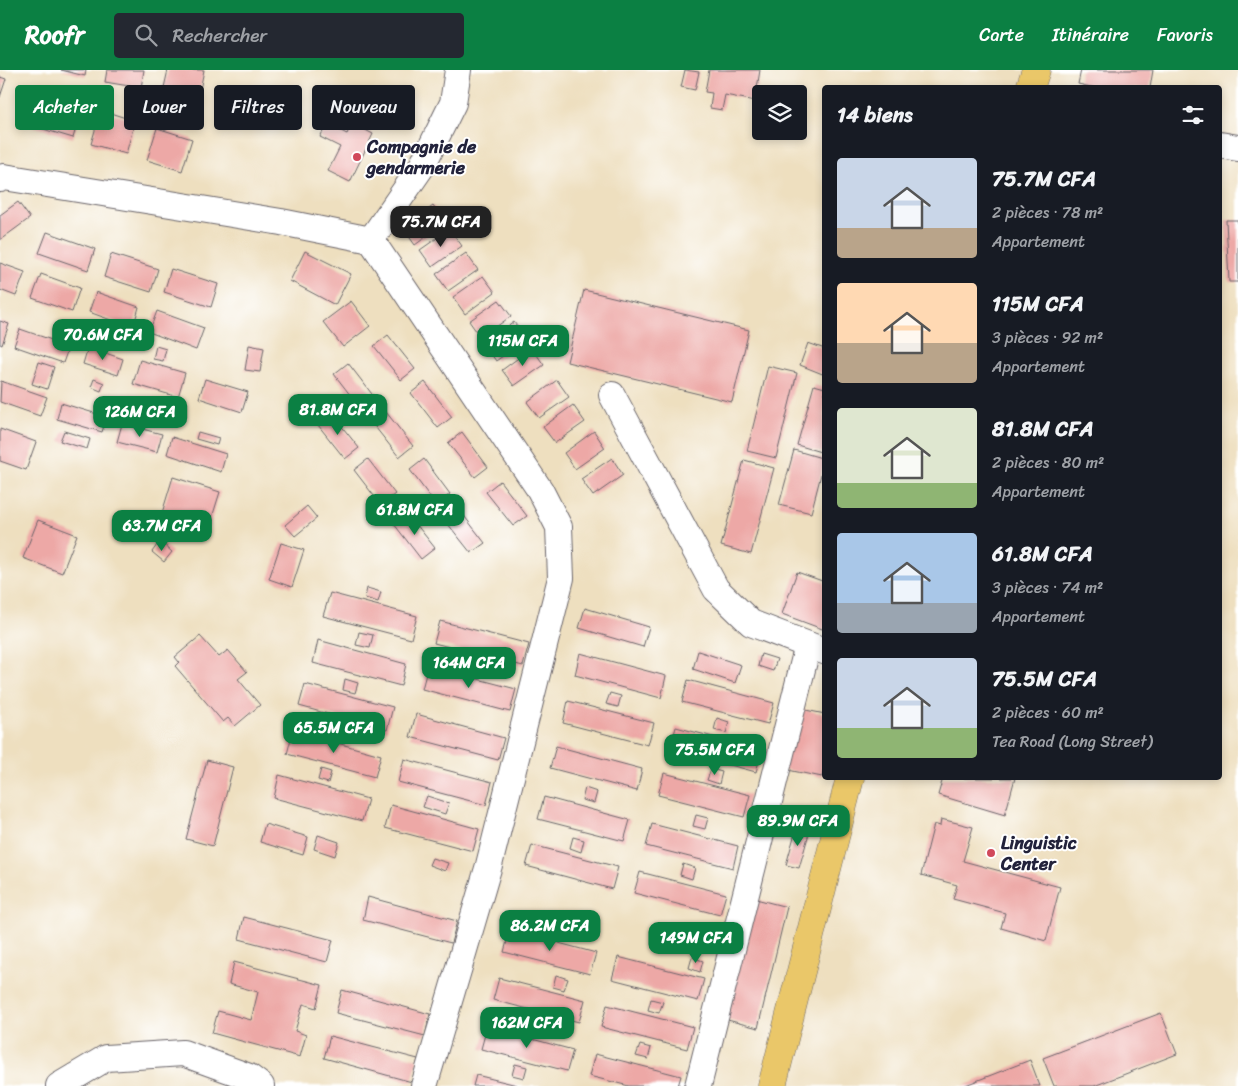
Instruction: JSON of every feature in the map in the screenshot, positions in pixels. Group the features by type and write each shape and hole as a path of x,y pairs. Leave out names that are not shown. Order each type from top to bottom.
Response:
{"main road":[{"path":"1031,85 1036,70"},
{"path":"772,1086 849,780"}],"street":[{"path":"371,240 422,166 453,103 458,70"},
{"path":"1222,146 1238,148"},
{"path":"0,179 4,177 272,220 371,240 540,490 559,527 560,578 489,865 424,1086"},
{"path":"612,395 716,589 751,623 816,648 698,1086"},
{"path":"59,1086 106,1058 183,1053 249,1077 261,1086"}],"building":[{"path":"61,70 86,70 85,76"},
{"path":"107,70 144,70 142,85 124,85 105,82"},
{"path":"168,70 204,70 201,85 165,85"},
{"path":"685,70 699,72 695,90 681,87"},
{"path":"709,70 760,70 758,85 752,85 752,100 725,95 722,110 710,108 712,93 705,92"},
{"path":"1081,70 1153,70 1150,85 1078,84"},
{"path":"0,77 6,79 0,97"},
{"path":"114,114 124,117 124,130 133,130 126,154 91,144 95,130 114,130"},
{"path":"46,130 75,130 73,138"},
{"path":"156,130 163,130 192,139 182,171 147,160"},
{"path":"324,130 339,130 347,134 349,130 365,130 373,134 350,182 328,171 340,147 320,137"},
{"path":"18,202 30,218 0,240 0,215"},
{"path":"433,206 445,223 415,245 403,228"},
{"path":"1226,220 1238,220 1238,282 1229,282"},
{"path":"450,229 462,246 432,267 420,250"},
{"path":"47,232 95,249 88,270 39,253"},
{"path":"305,251 351,274 335,305 290,281"},
{"path":"466,253 478,270 448,291 436,274"},
{"path":"111,254 158,269 151,292 104,277"},
{"path":"0,263 25,272 16,296 0,290"},
{"path":"171,269 218,284 211,307 164,292"},
{"path":"41,274 80,288 72,312 32,298"},
{"path":"483,276 495,292 465,314 453,297"},
{"path":"584,290 749,330 732,402 567,362"},
{"path":"96,292 139,307 133,328 89,312"},
{"path":"499,300 511,316 481,338 469,321"},
{"path":"351,301 370,326 343,347 323,322"},
{"path":"157,311 204,328 196,350 149,332"},
{"path":"0,321 9,324 2,345 0,344"},
{"path":"514,322 526,339 496,361 484,344"},
{"path":"20,329 69,346 63,363 14,346"},
{"path":"388,335 415,369 401,380 374,346"},
{"path":"808,343 822,348 822,374 800,365"},
{"path":"249,345 264,348 260,372 245,370"},
{"path":"156,346 166,349 163,361 153,359"},
{"path":"88,347 123,359 118,375 83,364"},
{"path":"532,348 544,365 514,386 502,370"},
{"path":"140,360 185,373 178,397 133,384"},
{"path":"39,362 54,367 47,389 32,384"},
{"path":"348,363 375,398 361,409 334,374"},
{"path":"768,366 797,373 776,458 747,451"},
{"path":"94,379 104,383 101,391 91,387"},
{"path":"205,379 248,392 242,412 199,398"},
{"path":"557,380 569,397 539,418 527,402"},
{"path":"1,381 47,397 40,416 0,402"},
{"path":"425,382 452,417 438,428 411,393"},
{"path":"814,385 822,387 822,452 797,445"},
{"path":"61,403 107,417 102,432 57,419"},
{"path":"573,405 585,422 555,443 543,427"},
{"path":"386,412 413,446 399,457 372,423"},
{"path":"332,414 359,448 345,459 318,425"},
{"path":"122,424 162,434 157,452 117,442"},
{"path":"0,429 36,442 26,470 0,461"},
{"path":"64,431 90,439 87,449 60,441"},
{"path":"594,431 605,448 575,469 564,453"},
{"path":"198,432 219,438 217,445 196,439"},
{"path":"462,432 488,467 475,477 448,443"},
{"path":"172,437 226,454 221,472 167,454"},
{"path":"794,450 822,458 822,471 811,513 779,505"},
{"path":"612,458 623,475 593,496 581,479"},
{"path":"368,459 395,494 381,505 354,470"},
{"path":"424,459 450,494 436,505 410,470"},
{"path":"744,460 774,468 751,554 721,546"},
{"path":"173,477 220,492 209,527 162,513"},
{"path":"500,481 527,516 513,526 486,492"},
{"path":"307,506 317,518 295,536 285,525"},
{"path":"458,508 485,543 471,553 444,519"},
{"path":"408,514 435,548 421,559 394,524"},
{"path":"38,520 77,535 62,573 23,558"},
{"path":"160,541 172,552 164,562 152,552"},
{"path":"281,543 304,550 292,587 269,579"},
{"path":"797,572 822,581 822,629 782,614"},
{"path":"367,588 381,592 378,602 365,598"},
{"path":"330,593 417,616 411,639 323,616"},
{"path":"585,608 649,627 643,647 579,628"},
{"path":"440,621 529,644 523,666 434,643"},
{"path":"359,632 373,635 370,648 356,645"},
{"path":"200,636 219,657 228,650 247,672 238,679 260,705 235,726 228,718 223,722 175,666 179,662 175,657"},
{"path":"318,640 406,664 401,686 313,663"},
{"path":"698,651 741,665 735,683 693,669"},
{"path":"580,653 666,676 661,698 575,675"},
{"path":"761,654 777,659 773,671 758,666"},
{"path":"428,666 516,689 510,712 422,689"},
{"path":"345,679 358,683 355,693 343,690"},
{"path":"688,680 774,703 768,724 682,702"},
{"path":"305,684 393,707 387,730 299,706"},
{"path":"610,693 621,696 618,707 606,704"},
{"path":"568,701 654,723 648,745 563,723"},
{"path":"796,708 822,713 822,777 783,769"},
{"path":"416,714 504,738 498,760 410,737"},
{"path":"717,718 729,722 726,733 714,730"},
{"path":"322,722 345,727 341,741 319,735"},
{"path":"676,727 762,750 756,772 670,749"},
{"path":"293,731 381,755 375,777 287,754"},
{"path":"556,746 642,769 637,791 550,768"},
{"path":"404,759 492,782 486,805 398,782"},
{"path":"207,760 233,767 213,846 186,839"},
{"path":"321,769 331,772 328,783 318,780"},
{"path":"711,769 722,772 719,784 707,780"},
{"path":"664,773 750,795 744,817 658,795"},
{"path":"279,775 368,799 362,821 274,798"},
{"path":"942,780 1014,780 1005,815 938,795"},
{"path":"585,788 597,792 594,803 582,800"},
{"path":"427,796 449,803 445,814 423,807"},
{"path":"544,797 630,820 624,841 538,819"},
{"path":"391,805 479,829 473,851 385,828"},
{"path":"696,815 708,818 705,829 693,826"},
{"path":"941,819 973,827 963,861 1060,887 1046,941 1001,928 1005,913 953,899 957,885 921,875 934,824 940,826"},
{"path":"265,824 308,837 303,855 260,842"},
{"path":"652,824 738,846 733,868 646,846"},
{"path":"797,826 810,830 799,868 786,865"},
{"path":"318,835 339,842 335,856 314,849"},
{"path":"573,837 584,840 581,852 570,848"},
{"path":"532,845 618,867 612,889 526,866"},
{"path":"432,858 448,863 445,871 429,865"},
{"path":"683,864 695,868 692,879 680,875"},
{"path":"640,872 726,894 720,915 634,893"},
{"path":"368,897 457,921 451,943 363,920"},
{"path":"748,897 787,907 758,1028 720,1018"},
{"path":"244,917 333,940 327,962 239,939"},
{"path":"510,930 596,953 590,974 504,952"},
{"path":"618,957 704,979 698,1001 612,979"},
{"path":"692,957 703,961 700,972 689,968"},
{"path":"234,962 322,985 316,1008 303,1004 295,1031 306,1035 300,1057 212,1033 218,1011 251,1020 258,992 229,984"},
{"path":"556,975 568,979 564,990 553,987"},
{"path":"499,978 585,1000 579,1022 493,1000"},
{"path":"342,990 430,1014 425,1036 336,1013"},
{"path":"651,999 663,1002 659,1013 648,1010"},
{"path":"607,1005 693,1027 687,1049 601,1027"},
{"path":"1161,1013 1177,1054 1094,1086 1054,1086 1043,1058"},
{"path":"528,1016 539,1020 536,1031 525,1027"},
{"path":"487,1027 573,1050 567,1071 481,1049"},
{"path":"330,1036 418,1059 412,1082 324,1058"},
{"path":"640,1045 651,1048 648,1059 636,1056"},
{"path":"595,1054 681,1076 678,1086 629,1086 589,1076"},
{"path":"1030,1060 1040,1086 963,1086"},
{"path":"515,1064 527,1067 524,1078 512,1075"},
{"path":"476,1075 517,1085 517,1086 473,1086"}],"place":[{"name":"Compagnie de gendarmerie","path":"357,157"},
{"name":"Linguistic Center","path":"991,853"}]}
